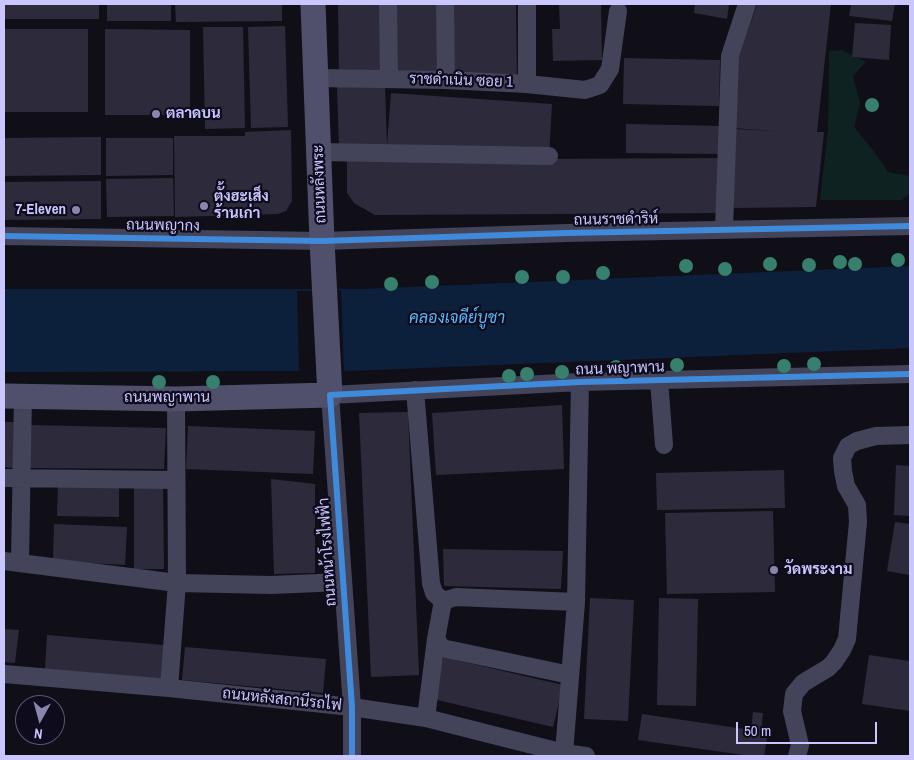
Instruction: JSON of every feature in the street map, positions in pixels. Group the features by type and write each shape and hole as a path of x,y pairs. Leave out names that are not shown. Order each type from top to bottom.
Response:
{"main road":[{"name":"ถนนหลังพระ","path":"313,4 322,241 330,386"},
{"name":"ถนนพญาพาน","path":"13,396 176,399 330,386"}],"street":[{"path":"388,4 388,79"},
{"path":"445,4 446,80"},
{"name":"ราชดำเนิน ซอย 1","path":"316,78 446,80 527,84 527,4"},
{"path":"724,230 730,56 747,4"},
{"path":"527,84 585,90 600,85 610,69 618,11"},
{"path":"319,152 548,156"},
{"name":"ถนนราชดำริห์","path":"322,241 910,226"},
{"name":"ถนนพญากง","path":"4,236 322,241"},
{"name":"ถนน พญาพาน","path":"330,386 415,390 580,382 910,374"},
{"path":"659,380 664,445"},
{"path":"564,753 576,602 580,382"},
{"name":"ถนนหน้าโรงไฟฟ้า","path":"330,386 352,708 352,756"},
{"path":"415,390 431,583 434,593 443,601"},
{"path":"13,396 21,477 12,561 177,583 271,585 342,582"},
{"path":"169,688 177,583 176,399"},
{"path":"797,756 800,745 792,711 794,694 803,683 828,668 834,662 847,639 858,522 857,505 846,486 842,471 842,458 848,446 857,441 876,436 910,434"},
{"path":"4,478 176,480"},
{"path":"443,601 456,598 576,602"},
{"path":"426,718 443,601"},
{"path":"436,639 442,648 570,675"},
{"name":"ถนนหลังสถานีรถไฟ","path":"4,674 169,688 426,718 564,753 586,756"}],"green space":[{"path":"842,50 866,62 853,76 860,103 854,127 888,172 910,176 910,192 902,200 820,200 828,129 829,51"}],"water":[{"name":"คลองเจดีย์บูชา","path":"910,266 910,348 350,371 4,372 4,289 363,289"}],"pier":[{"path":"341,290 344,373 299,373 297,291"}],"building":[{"path":"4,4 99,4 99,19 4,19"},
{"path":"107,4 171,4 171,21 107,21"},
{"path":"175,4 282,4 282,21 176,22"},
{"path":"338,4 383,4 384,75 339,76"},
{"path":"392,4 437,4 437,74 392,74"},
{"path":"450,4 516,4 517,78 452,79"},
{"path":"559,4 601,4 602,60 553,61 552,29 560,29"},
{"path":"695,4 729,4 727,19 694,13"},
{"path":"757,4 831,4 817,132 824,132 816,207 734,208 733,129 777,131 731,128 734,71"},
{"path":"851,4 895,4 892,21 849,16"},
{"path":"855,23 891,25 889,60 852,57"},
{"path":"285,26 288,127 251,128 248,27"},
{"path":"203,27 243,27 245,128 205,129"},
{"path":"4,29 88,29 88,112 4,112"},
{"path":"105,29 190,30 190,115 105,115"},
{"path":"624,58 720,60 719,106 623,104"},
{"path":"385,86 387,145 339,146 337,87"},
{"path":"391,93 552,104 549,156 387,145"},
{"path":"626,124 721,126 721,154 626,153"},
{"path":"291,130 292,201 286,211 278,214 175,217 174,136 245,136 245,132"},
{"path":"101,137 101,175 4,176 4,138"},
{"path":"106,138 173,138 173,175 106,176"},
{"path":"721,158 721,213 375,215 354,203 347,193 347,160"},
{"path":"173,178 174,216 107,217 106,179"},
{"path":"101,181 101,219 4,220 4,182"},
{"path":"562,405 564,469 436,475 432,413"},
{"path":"408,412 419,675 371,677 359,413"},
{"path":"4,422 14,422 13,468 4,467"},
{"path":"28,425 166,428 164,469 30,468"},
{"path":"188,426 315,431 313,474 186,469"},
{"path":"896,465 910,466 910,516 894,515"},
{"path":"784,470 785,508 657,510 656,473"},
{"path":"271,479 315,484 315,573 274,574"},
{"path":"58,485 119,486 119,517 57,516"},
{"path":"134,487 163,488 164,569 134,569"},
{"path":"773,511 775,592 667,594 665,513"},
{"path":"895,522 910,524 910,575 887,571"},
{"path":"54,524 127,527 125,565 53,561"},
{"path":"443,549 563,551 561,589 444,586"},
{"path":"590,598 634,600 628,721 584,719"},
{"path":"659,598 698,599 696,706 657,705"},
{"path":"4,629 19,630 15,663 4,662"},
{"path":"47,635 164,645 161,679 45,669"},
{"path":"185,647 326,659 323,693 182,680"},
{"path":"869,655 910,661 910,711 862,704"},
{"path":"443,657 563,685 553,727 433,699"},
{"path":"753,712 763,713 761,731 768,732 764,756 751,756 638,740 642,714 751,730"}],"cycle path":[{"path":"4,236 322,241 567,233 910,226"},
{"path":"352,756 352,707 330,395 580,382 910,374"}],"place":[{"name":"ตลาดบน","path":"156,114"},
{"name":"ตั้งฮะเส็ง ร้านเก่า","path":"204,206"},
{"name":"7-Eleven","path":"76,210"},
{"name":"วัดพระงาม","path":"774,570"}]}
